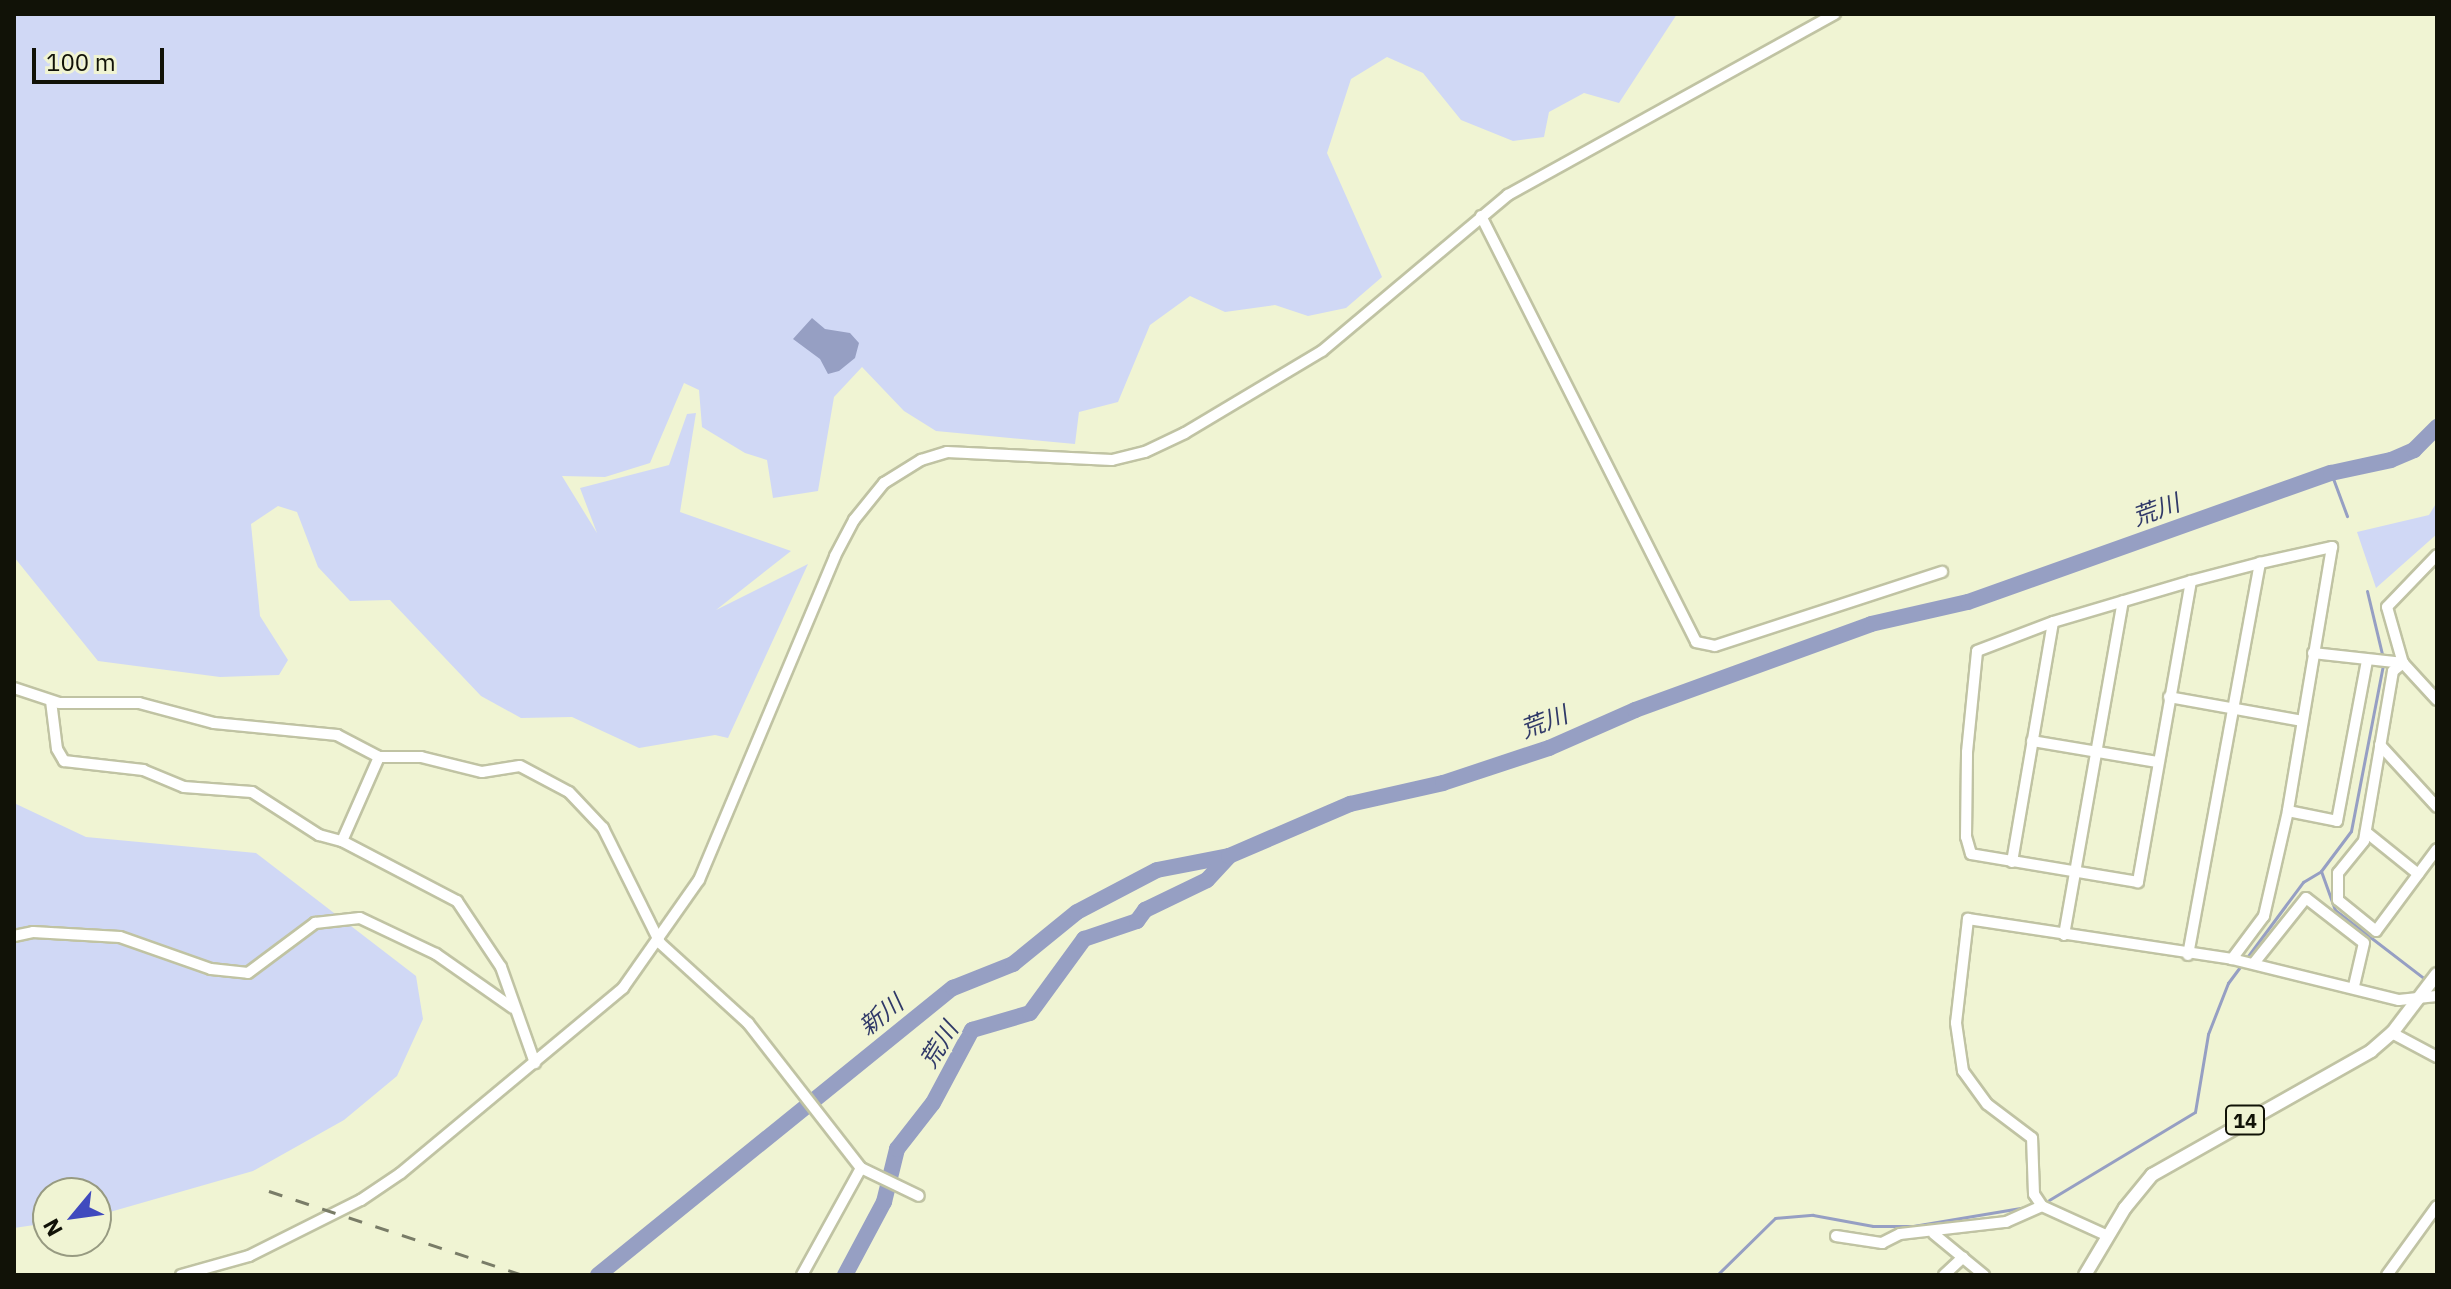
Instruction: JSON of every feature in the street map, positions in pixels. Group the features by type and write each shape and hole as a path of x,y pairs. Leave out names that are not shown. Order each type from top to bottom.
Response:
{"main road":[{"name":"14","path":"2085,1275 2134,1196 2166,1164 2356,1060 2392,1033 2431,987"}],"street":[{"path":"181,1275 249,1256 361,1200 535,1063 623,988 660,943 699,880 835,556 854,520 884,483 921,460 947,452 1084,461 1145,452 1292,374 1481,216 1702,84 1835,14"},
{"path":"1481,216 1696,642 1715,646 1942,572"},
{"path":"2191,581 2138,882 1971,854 1966,837 1977,651 2053,622 2191,581 2332,547 2288,811 2264,916 2234,959"},
{"path":"2437,555 2387,607 2403,663 2437,700"},
{"path":"2188,955 2260,563"},
{"path":"2064,935 2123,601"},
{"path":"2012,862 2053,622"},
{"path":"2313,653 2403,663"},
{"path":"2288,811 2337,821 2367,661"},
{"path":"2403,663 2393,671 2366,832 2338,873 2335,893 2376,931 2437,849"},
{"path":"14,688 51,701 139,703 214,723 285,726 337,735 379,757 421,757 482,772 520,766 569,792 603,828 660,943 731,1004 864,1169 916,1196"},
{"path":"2169,697 2302,721"},
{"path":"51,701 57,749 64,761 143,770 184,787 252,792 319,835 342,841 457,901 483,933 535,1063"},
{"path":"2032,741 2158,762"},
{"path":"2380,745 2437,807"},
{"path":"342,841 379,757"},
{"path":"2366,832 2418,874"},
{"path":"2251,963 2306,898 2364,943 2354,986"},
{"path":"14,936 33,932 120,937 211,969 248,973 315,923 360,918 436,954 505,998 516,1012"},
{"path":"2108,1236 2042,1206 2034,1194 2032,1138 1972,1090 1963,1071 1956,1023 1968,919 2188,955 2234,959 2354,986 2399,1000 2431,987"},
{"path":"2392,1033 2437,1057"},
{"path":"802,1275 864,1169"},
{"path":"1836,1236 1882,1243 1900,1234 1934,1234 2006,1222 2042,1206"},
{"path":"2387,1275 2437,1206"},
{"path":"1934,1234 1984,1275"},
{"path":"1944,1275 1963,1257"}],"shaded area":[{"path":"14,14 1677,14 1619,103 1584,93 1549,112 1544,137 1513,141 1461,120 1423,73 1387,57 1351,79 1327,153 1382,277 1346,308 1308,316 1275,305 1225,312 1190,296 1150,325 1118,402 1079,412 1075,444 936,431 904,411 862,367 834,397 818,491 773,498 767,460 745,453 702,427 699,390 684,383 650,463 605,477 562,476 597,533 580,488 669,465 687,414 696,413 680,512 791,551 716,610 808,564 728,738 715,735 639,748 572,717 521,718 481,696 390,600 350,601 318,567 297,512 278,506 251,524 260,616 288,660 279,675 220,677 98,661 14,557"},
{"path":"812,318 825,329 850,333 859,343 855,358 839,371 828,374 820,359 793,339"},
{"path":"2437,502 2437,534 2376,588 2357,532 2429,515"},
{"path":"14,803 86,837 256,853 416,976 423,1019 397,1076 344,1120 253,1171 112,1211 112,1177 32,1177 32,1225 14,1228"}],"waterway":[{"name":"荒川","path":"845,1275 884,1202 897,1149 933,1103 972,1030 1030,1013 1084,939 1137,921 1145,910 1207,880 1229,856 1350,804 1443,783 1549,748 1635,710 1871,624 1968,602 2331,473 2391,460 2414,450 2437,427"},
{"path":"2331,473 2347,516"},
{"path":"2367,591 2383,658"},
{"path":"2049,1200 2195,1112 2208,1034 2228,983 2303,882 2321,871 2351,831 2383,665"},
{"name":"新川","path":"598,1275 953,988 1013,964 1077,912 1157,870 1229,856"},
{"path":"2321,871 2335,910 2429,982"},
{"path":"1717,1275 1775,1218 1813,1215 1873,1226 1913,1226 2026,1207"}],"railway":[{"path":"269,1191 523,1275"}]}
